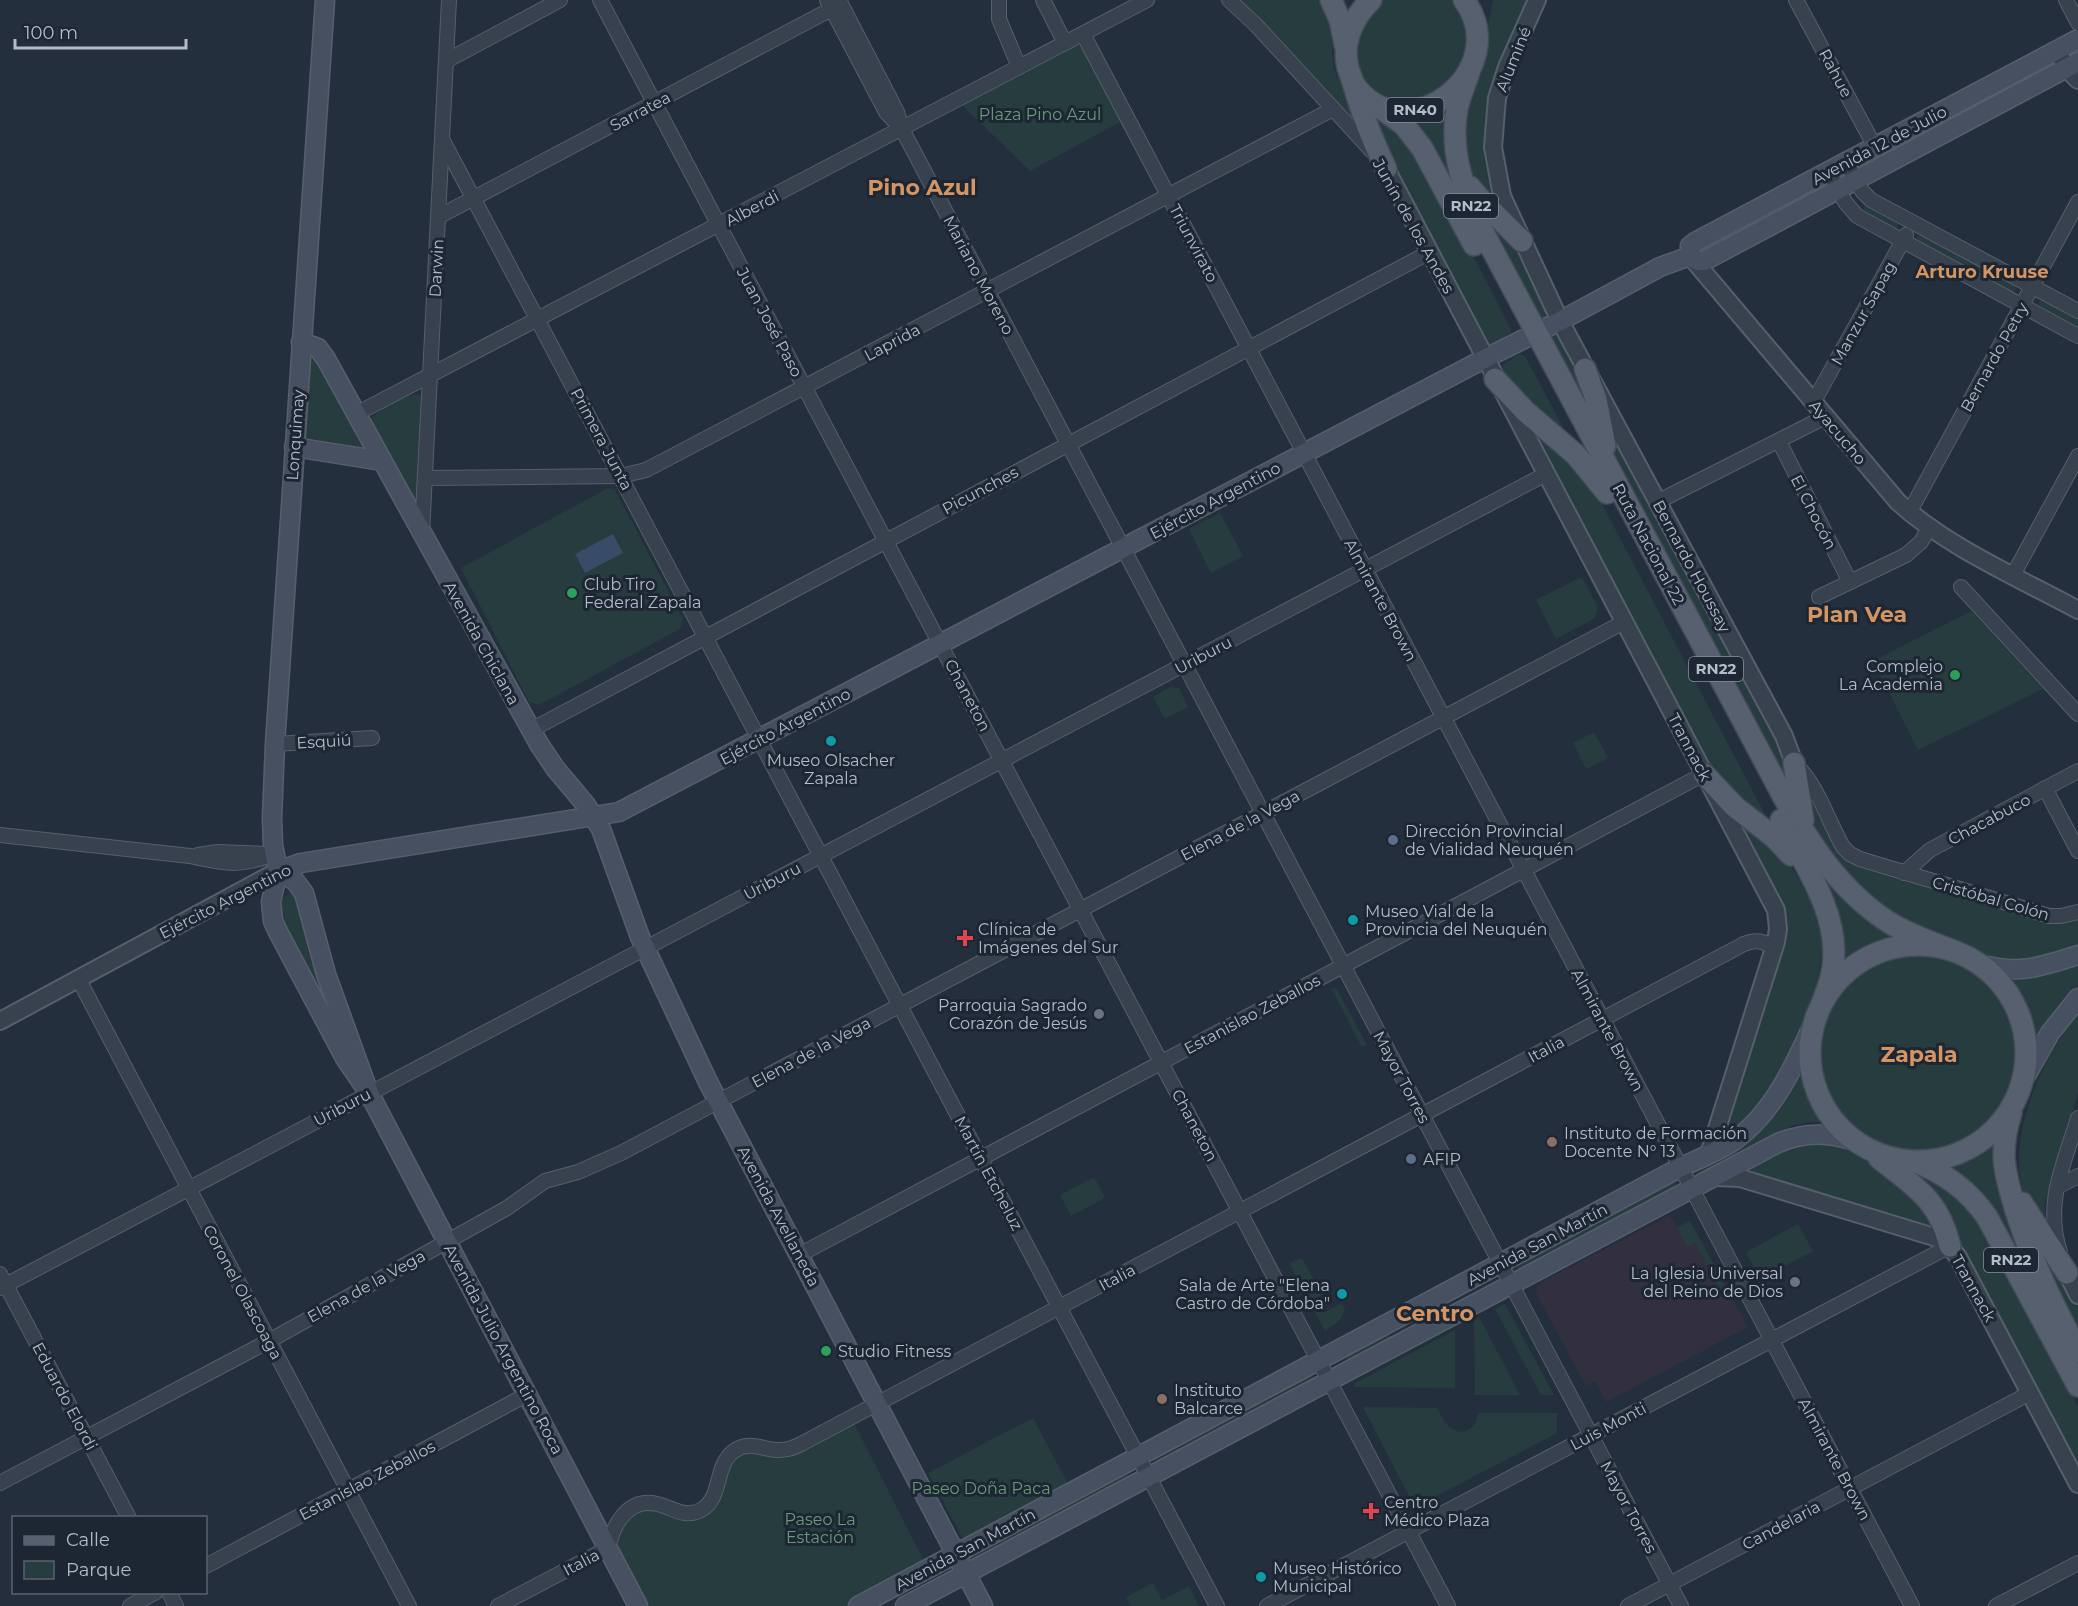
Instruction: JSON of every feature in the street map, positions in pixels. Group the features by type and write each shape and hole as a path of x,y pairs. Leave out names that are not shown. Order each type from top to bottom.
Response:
{"main road":[{"name":"Lonquimay","path":"276,862 272,818 275,744 325,0"},
{"path":"1331,0 1340,20 1349,73 1361,113 1386,169"},
{"path":"1346,53 1352,26 1371,0"},
{"path":"1464,0 1474,15 1478,35"},
{"name":"RN40","path":"1353,83 1367,100 1378,106 1402,111 1425,108 1437,102 1456,88 1470,69 1477,45 1482,0"},
{"name":"Avenida 12 de Julio","path":"1690,256 1690,246 1695,242 2078,39"},
{"name":"Ruta Nacional 22","path":"1470,69 1455,125 1459,171 1469,200 1531,336"},
{"name":"Avenida 12 de Julio","path":"1690,256 1698,261 1704,261 1855,180 2074,70"},
{"name":"Ruta Nacional 22","path":"1378,106 1404,125 1426,154 1531,336 1814,883 1830,920 1834,951 1832,972 1820,1009"},
{"path":"1459,171 1476,195 1522,241"},
{"name":"Avenida 12 de Julio","path":"1531,336 1660,267 1690,256"},
{"name":"Ejército Argentino","path":"276,862 301,863 594,817 626,809 1531,336"},
{"name":"Avenida Chiclana","path":"301,342 313,345 322,352 546,756 594,817"},
{"path":"1585,369 1596,399 1610,486"},
{"path":"1495,379 1525,411 1610,486"},
{"path":"294,447 382,461"},
{"name":"Ruta Nacional 22","path":"1610,486 1811,843 1842,881 1872,909 1906,932 1954,951"},
{"path":"1794,763 1802,815 1811,843"},
{"path":"1704,774 1735,807 1774,837 1814,883"},
{"name":"Avenida Avellaneda","path":"594,817 606,843 644,948 718,1101 983,1606"},
{"name":"Avenida Julio Argentino Roca","path":"276,862 271,902 277,930 345,1058 369,1093 638,1606"},
{"name":"Avenida Julio Argentino Roca","path":"276,862 295,880 304,893 326,974 369,1093"},
{"name":"RN22","path":"2078,1352 2032,1259 2006,1169 2005,1138 2013,1106 2024,1079 2027,1050 2017,1008 2001,984 1980,964 1954,951 1926,945 1911,945 1882,951 1854,966 1832,988 1820,1009 1810,1047 1813,1078 1818,1093 1833,1121 1863,1146 1884,1156 1929,1167 1967,1192 1987,1216 2078,1386"},
{"path":"1980,964 2012,971 2028,969 2078,955"},
{"path":"2024,1079 2050,1033 2078,998"},
{"name":"Avenida San Martín","path":"858,1606 1500,1263 1725,1146 1745,1132 1766,1108 1789,1073 1820,1009"},
{"name":"RN22","path":"1915,1162 1946,1158 1973,1147 1996,1130 2013,1106"},
{"name":"Avenida San Martín","path":"905,1606 1778,1143 1801,1136 1825,1134 1863,1146"},
{"path":"1863,1146 1930,1201 1942,1219 1950,1246"},
{"path":"2006,1169 2024,1207 2067,1273"}],"street":[{"name":"Darwin","path":"422,535 449,0"},
{"path":"446,61 560,0"},
{"name":"Juan José Paso","path":"600,0 941,644"},
{"path":"999,0 999,19 1019,68"},
{"path":"1043,0 1065,43"},
{"name":"Alberdi","path":"356,414 1147,0"},
{"name":"Junín de los Andes","path":"1230,0 1334,109 1386,169 1484,359"},
{"name":"Aluminé","path":"1537,0 1497,98 1493,147 1502,196 1560,321"},
{"name":"Rahue","path":"1796,0 1875,147"},
{"path":"2066,0 2078,23"},
{"name":"Sarratea","path":"438,217 654,103 834,3"},
{"name":"Mariano Moreno","path":"834,3 886,112 902,129 1124,548"},
{"name":"Triunvirato","path":"1083,34 1304,453"},
{"path":"2057,51 2074,70"},
{"name":"Laprida","path":"425,478 621,476 639,473 654,467 1334,109"},
{"name":"Primera Junta","path":"442,139 760,739"},
{"path":"1846,162 1868,198 2078,311"},
{"path":"1828,171 1852,212 2078,336"},
{"name":"Bernardo Petry","path":"1909,513 2078,201"},
{"name":"Manzur Sapag","path":"1813,403 1912,222"},
{"name":"Picunches","path":"531,730 1430,252"},
{"name":"Ayacucho","path":"1690,256 1887,491 1909,513 1929,528 2078,610"},
{"name":"Bernardo Houssay","path":"1560,321 1784,736 1794,763 1808,778 1843,847 1860,859 1904,873"},
{"name":"Trannack","path":"1484,359 1776,910 1778,929 1774,948 1709,1154"},
{"path":"1657,502 1825,417"},
{"name":"El Chocón","path":"1779,441 1850,582"},
{"name":"Almirante Brown","path":"1304,453 1912,1606"},
{"path":"2013,575 2078,456"},
{"name":"Uriburu","path":"2,1283 189,1188 1546,474"},
{"path":"1820,597 1906,555 1921,542 1929,528"},
{"name":"Mayor Torres","path":"1124,548 1681,1606"},
{"path":"1961,587 2078,714"},
{"name":"Elena de la Vega","path":"0,1483 269,1341 507,1208 545,1181 578,1172 604,1161 1624,622"},
{"name":"Chaneton","path":"941,644 1448,1606"},
{"name":"Esquiú","path":"275,744 372,738"},
{"name":"Martín Etcheluz","path":"760,739 1217,1606"},
{"name":"Chacabuco","path":"1904,873 1930,850 2078,771"},
{"name":"Estanislao Zeballos","path":"799,1255 1704,774"},
{"path":"2045,789 2078,851"},
{"path":"0,835 190,856 224,857 249,863 276,862"},
{"name":"Ejército Argentino","path":"0,1021 276,862"},
{"name":"Cristóbal Colón","path":"1904,873 2049,916 2078,912"},
{"name":"Italia","path":"498,1606 608,1548 614,1527 620,1517 634,1507 642,1504 655,1504 687,1514 699,1511 715,1494 726,1460 736,1450 748,1445 775,1450 789,1449 1750,942 1763,941 1774,948"},
{"name":"Coronel Olascoaga","path":"78,978 409,1606"},
{"path":"2078,1118 2053,1207 2054,1229 2067,1273 2078,1295"},
{"path":"2057,1187 2078,1176"},
{"name":"Trannack","path":"1716,1177 1734,1177 1751,1182 1934,1236 1950,1246 2078,1484"},
{"name":"Luis Monti","path":"1267,1606 1950,1246"},
{"name":"Eduardo Elordi","path":"2,1283 128,1516"},
{"name":"Candelaria","path":"1628,1606 2030,1393"},
{"name":"Estanislao Zeballos","path":"207,1565 528,1394"},
{"path":"1996,1606 2078,1563"},
{"path":"130,1606 154,1594"}],"shaded area":[{"path":"1670,1215 1677,1227 1690,1221 1748,1327 1606,1402 1595,1381 1586,1386 1536,1293 1538,1284"}],"green space":[{"path":"1240,0 1322,0 1333,34 1334,70 1364,131"},
{"path":"1383,0 1453,0 1456,3 1471,38 1457,74 1427,98 1404,103 1380,95 1357,68 1355,50 1366,17"},
{"path":"1493,0 1531,0 1498,76 1503,215 1474,180 1465,159 1464,120 1482,57"},
{"name":"Plaza Pino Azul","path":"1077,44 1081,45 1122,121 1030,171 961,104"},
{"path":"2040,68 2042,74 1888,155 1886,148"},
{"path":"1447,105 1456,194 1411,120"},
{"path":"1368,111 1395,127 1429,171 1511,329 1511,333 1492,345 1485,341 1387,160"},
{"path":"1819,184 1821,191 1705,255 1699,253 1698,248"},
{"path":"1865,206 1870,206 1897,221 1898,227 1892,229 1864,214"},
{"path":"1479,210 1510,240 1545,308 1544,319 1538,319"},
{"path":"1919,235 1924,235 2015,285 2016,290 2012,293 1918,243"},
{"path":"2043,299 2078,318 2078,329 2040,308 2038,303"},
{"path":"1557,335 1585,383 1598,435 1550,337"},
{"path":"1519,354 1525,356 1571,442 1520,394 1505,373 1503,365"},
{"path":"315,356 367,450 306,441 310,357"},
{"path":"416,394 424,401 418,504 370,421 390,404"},
{"path":"1604,415 1781,748 1798,810 1612,456"},
{"path":"1525,419 1590,481 1770,824 1748,810 1706,766"},
{"name":"Club Tiro Federal Zapala","path":"608,488 615,490 683,619 680,629 539,705 529,702 461,568"},
{"path":"1220,513 1243,556 1211,573 1189,529"},
{"path":"1582,577 1598,607 1595,618 1556,639 1536,600"},
{"name":"Complejo La Academia","path":"1971,611 2043,689 1918,750 1873,661"},
{"path":"1170,687 1179,688 1188,707 1165,719 1153,697"},
{"path":"1594,732 1608,758 1586,769 1573,743"},
{"path":"1801,781 1837,850 2058,923 2078,919 2078,947 2018,962 1995,959 1956,941 1928,934 1887,910 1839,867 1813,833"},
{"path":"1731,809 1784,854 1815,908 1820,920 1823,943 1817,986 1793,1048 1765,1096 1721,1141 1783,942"},
{"path":"1810,852 1898,937 1898,940 1875,947 1843,964"},
{"path":"290,892 297,893 348,1043 282,931 280,901"},
{"path":"1929,954 1939,955 1966,965 1983,976 1997,990 2012,1016 2018,1034 2018,1074 2008,1101 1997,1118 1983,1132 1966,1143 1939,1153 1909,1154 1899,1153 1872,1143 1855,1132 1841,1118 1830,1101 1820,1074 1819,1044 1820,1034 1830,1007 1841,990 1855,976 1872,965 1899,955"},
{"path":"2078,963 2078,985 2055,1011 2039,1034 2034,1035 2023,1004 2008,978"},
{"path":"1331,988 1337,989 1367,1045 1362,1047"},
{"path":"2078,1014 2078,1093 2045,1203 2045,1224 2028,1203 2021,1180 2019,1156 2022,1130 2039,1078 2064,1032"},
{"path":"1800,1075 1806,1076 1812,1097 1827,1122 1793,1125 1697,1174 1698,1171 1732,1150 1778,1106"},
{"path":"1813,1142 1835,1144 1865,1160 1922,1206 1936,1230 1744,1171 1792,1147"},
{"path":"1990,1142 1993,1144 2042,1300 1971,1183 1951,1167 1951,1164 1974,1154"},
{"path":"1895,1165 1944,1184 1978,1218 2078,1407 2078,1468 1938,1202"},
{"path":"1094,1177 1105,1198 1071,1216 1060,1195"},
{"path":"1674,1181 1678,1188 1519,1270 1517,1260"},
{"path":"1690,1221 1726,1287 1720,1291 1695,1243 1687,1247 1677,1228"},
{"path":"1798,1224 1813,1251 1760,1279 1746,1252"},
{"path":"2030,1225 2078,1306 2078,1334 2059,1299"},
{"path":"1302,1258 1322,1295 1317,1298 1325,1312 1342,1303 1345,1310 1340,1320 1325,1331 1289,1263"},
{"path":"1505,1304 1554,1395 1541,1395 1495,1309"},
{"path":"1479,1317 1520,1395 1475,1395 1474,1320"},
{"path":"1390,1327 1390,1346 1347,1369 1346,1350"},
{"path":"1455,1330 1455,1388 1355,1387 1355,1383"},
{"path":"1311,1373 1315,1381 1156,1463 1154,1458"},
{"path":"1363,1407 1437,1408 1449,1426 1461,1432 1472,1427 1478,1413 1557,1413 1557,1433 1419,1505 1413,1504"},
{"name":"Paseo Doña Paca","path":"1033,1418 1068,1484 969,1537 962,1537 928,1473"},
{"name":"Paseo La Estación","path":"854,1423 924,1561 895,1576 854,1606 649,1606 627,1567 618,1545 620,1530 630,1517 643,1511 653,1510 679,1519 697,1519 712,1510 721,1494 729,1468 740,1455 756,1452 784,1457 809,1448"},
{"path":"1126,1472 1130,1479 971,1561 969,1557"},
{"path":"1153,1583 1162,1600 1189,1586 1199,1606 1131,1606 1126,1597"}],"water":[{"path":"613,534 623,553 585,573 575,554"}],"place":[{"name":"Club Tiro Federal Zapala","path":"572,593"},
{"name":"Complejo La Academia","path":"1955,675"},
{"name":"Museo Olsacher Zapala","path":"831,741"},
{"name":"Dirección Provincial de Vialidad Neuquén","path":"1393,840"},
{"name":"Museo Vial de la Provincia del Neuquén","path":"1353,920"},
{"name":"Clínica de Imágenes del Sur","path":"965,938"},
{"name":"Parroquia Sagrado Corazón de Jesús","path":"1099,1014"},
{"name":"Instituto de Formación Docente N° 13","path":"1552,1142"},
{"name":"AFIP","path":"1411,1159"},
{"name":"La Iglesia Universal del Reino de Dios","path":"1795,1282"},
{"name":"Sala de Arte \"Elena Castro de Córdoba\"","path":"1342,1294"},
{"name":"Studio Fitness","path":"826,1351"},
{"name":"Instituto Balcarce","path":"1162,1399"},
{"name":"Centro Médico Plaza","path":"1371,1511"},
{"name":"Museo Histórico Municipal","path":"1261,1577"}],"district":[{"name":"Pino Azul","path":"922,187"},
{"name":"Arturo Kruuse","path":"1982,272"},
{"name":"Plan Vea","path":"1857,614"},
{"name":"Zapala","path":"1919,1054"},
{"name":"Centro","path":"1435,1313"}]}
